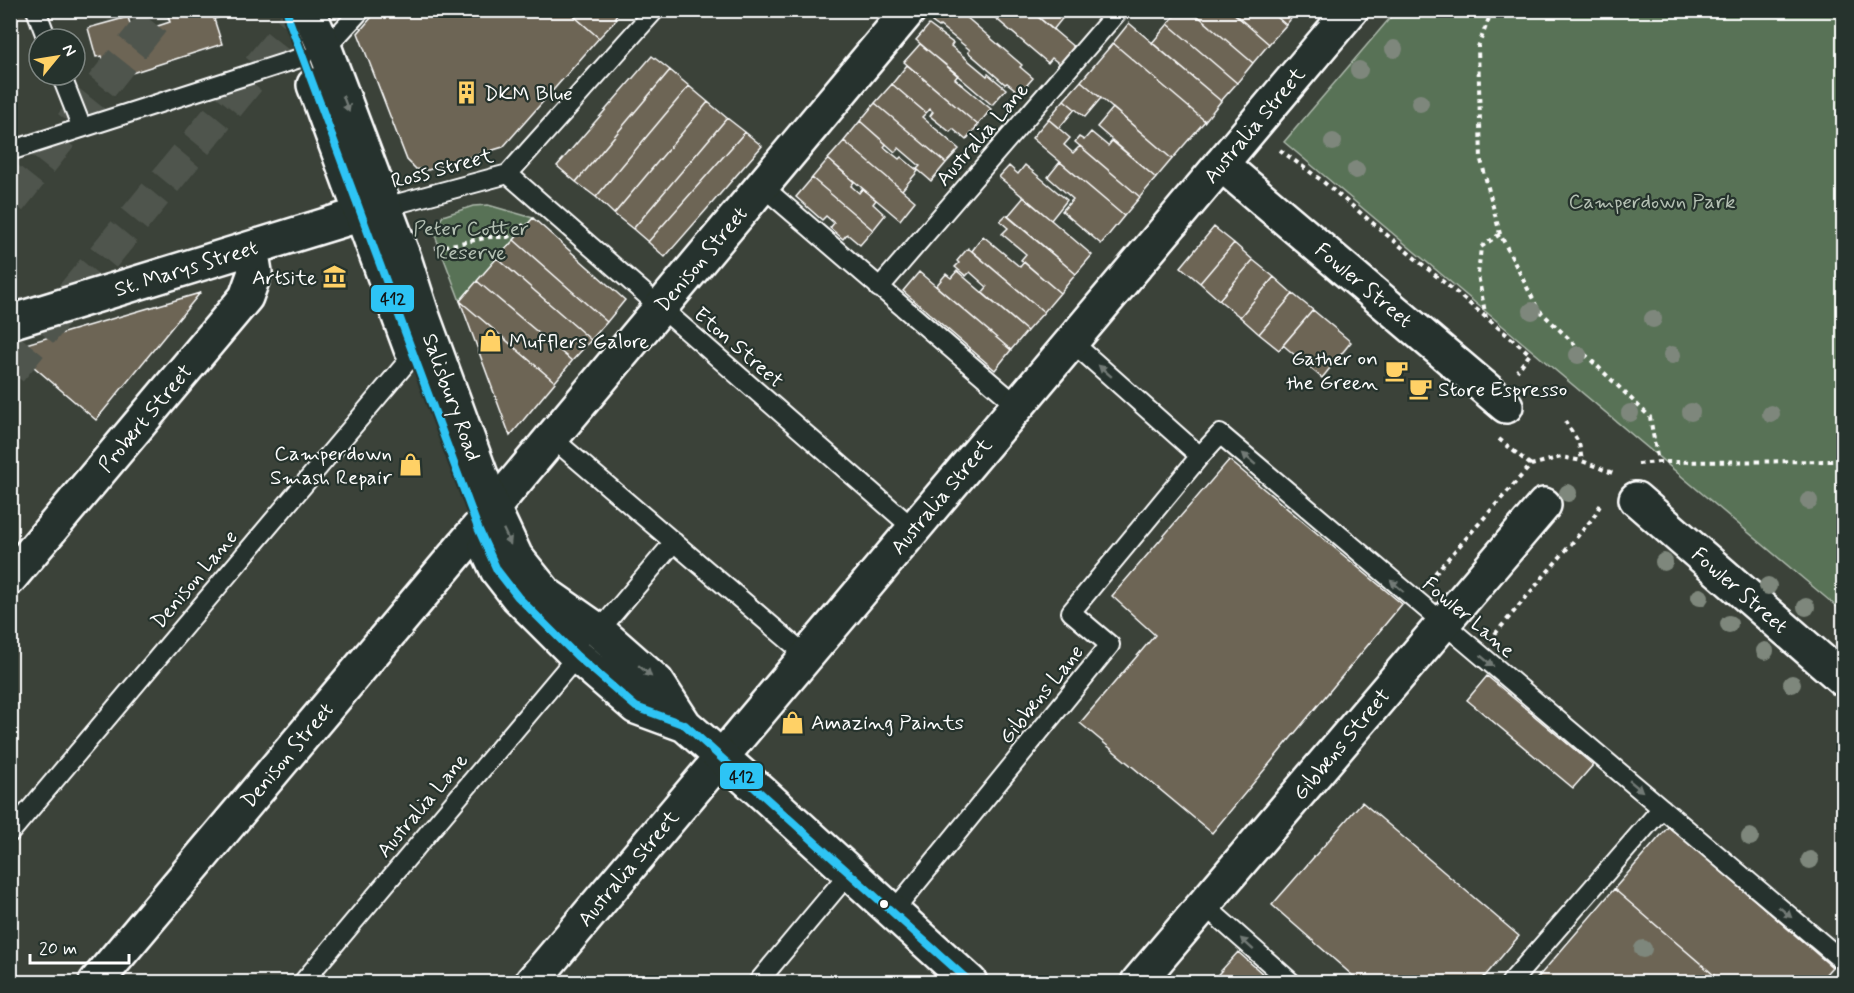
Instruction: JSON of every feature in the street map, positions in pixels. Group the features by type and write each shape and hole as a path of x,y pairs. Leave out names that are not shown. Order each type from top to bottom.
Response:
{"street":[{"name":"Salisbury Road","path":"287,10 289,20 314,53"},
{"name":"Salisbury Road","path":"308,10 314,53 485,518 497,570 518,597 576,656 636,707 685,725"},
{"name":"Denison Street","path":"96,982 909,10"},
{"name":"Australia Street","path":"532,982 1351,10"},
{"name":"Fowler Street","path":"1221,164 1506,406"},
{"name":"Salisbury Road","path":"374,211 412,355 485,518 546,594 599,631 657,682 685,725 970,982"},
{"name":"St. Marys Street","path":"10,322 374,211"},
{"name":"Probert Street","path":"10,578 246,297 255,272 251,248"},
{"name":"Fowler Street","path":"1636,500 1844,680"},
{"name":"Gibbens Street","path":"1138,982 1544,506"}],"lane":[{"path":"36,10 42,27"},
{"path":"10,151 314,53 361,10"},
{"name":"Ross Street","path":"374,211 508,174 655,10"},
{"name":"Australia Lane","path":"879,288 1119,10"},
{"path":"66,87 82,129"},
{"name":"Eton Street","path":"508,174 914,529"},
{"path":"762,186 1017,406"},
{"path":"1072,342 1200,456"},
{"name":"Denison Lane","path":"10,833 412,355"},
{"name":"Fowler Lane","path":"1200,456 1220,434 1844,962"},
{"path":"552,438 807,656"},
{"name":"Gibbens Lane","path":"893,912 1110,645 1071,612 1200,456"},
{"path":"599,631 674,542"},
{"name":"Australia Lane","path":"303,982 576,656"},
{"path":"1511,982 1662,808"},
{"path":"758,982 849,873"},
{"path":"1204,905 1291,982"}],"path":[{"path":"1492,10 1478,47 1481,160 1500,234 1538,309 1650,417 1658,462 1844,461"},
{"path":"1280,150 1339,195 1530,354"},
{"path":"430,250 490,237 508,237 524,225 543,205"},
{"path":"1486,318 1478,275 1481,247 1500,234"},
{"path":"1565,421 1579,443 1582,461"},
{"path":"1413,599 1531,465 1561,457 1582,461 1617,474 1636,500"},
{"path":"1478,654 1593,518"}],"green space":[{"name":"Camperdown Park","path":"1396,11 1843,11 1843,612 1284,142"},
{"name":"Peter Cotter Reserve","path":"488,205 533,218 460,301 433,230 443,216 473,206"}],"building":[{"path":"166,10 218,10 220,17 214,19 222,44 110,80 102,56 96,57 88,28 128,17 133,34 170,22"},
{"name":"DKM Blue","path":"378,10 567,10 599,38 503,147 428,170 416,169 407,160 358,33"},
{"path":"567,10 620,10 615,17 617,19 599,38"},
{"path":"941,10 958,10 1022,65 1020,67 1033,78 1020,93 1007,83 1005,84 968,52 970,50 932,22"},
{"path":"986,10 1030,10 1075,48 1061,65 1052,58 1048,63"},
{"path":"1030,10 1069,10 1053,30"},
{"path":"1179,10 1191,10 1253,63 1237,83 1168,24"},
{"path":"1191,10 1230,10 1269,44 1253,63"},
{"path":"1230,10 1269,10 1286,25 1269,44"},
{"path":"1269,10 1298,10 1286,25"},
{"path":"1129,23 1221,101 1205,121 1113,43"},
{"path":"1168,24 1237,83 1221,101 1152,43"},
{"path":"929,25 953,43 951,46 987,76 988,74 1006,89 992,105 916,40"},
{"path":"1113,43 1205,121 1172,159 1081,81"},
{"path":"920,44 958,75 955,79 991,109 978,125 904,62"},
{"path":"652,56 670,70 576,182 557,166"},
{"path":"907,65 978,125 966,140 953,129 950,132 930,116 933,112 930,109 926,113 892,84"},
{"path":"670,70 689,86 596,197 576,182"},
{"path":"1081,81 1101,98 1085,117 1064,100"},
{"path":"892,84 926,113 922,117 959,149 946,163 875,103"},
{"path":"689,86 708,102 614,214 596,197"},
{"path":"1064,100 1075,109 1059,128 1048,119"},
{"path":"708,102 727,118 633,229 614,214"},
{"path":"875,103 946,163 931,181 917,169 920,166 899,148 895,152 860,121"},
{"path":"1113,108 1172,159 1156,178 1097,127"},
{"path":"727,118 745,132 648,242 633,229"},
{"path":"1048,119 1070,138 1064,145 1073,153 1080,146 1140,197 1124,216 1032,138"},
{"path":"860,121 886,144 884,147 918,171 902,190 844,141"},
{"path":"745,132 762,146 665,257 648,242"},
{"path":"1091,132 1108,146 1112,141 1156,178 1140,197 1075,142 1079,137 1084,140"},
{"path":"844,141 915,201 900,220 828,159"},
{"path":"828,159 854,182 851,186 859,193 862,189 876,200 873,204 885,215 873,230 812,178"},
{"path":"1060,162 1124,216 1101,244 1062,211 1073,199 1048,177"},
{"path":"1025,165 1067,200 1051,220 999,177 1009,166 1018,174"},
{"path":"812,178 873,230 860,245 847,234 843,239 830,228 834,223 826,216 822,220 796,197"},
{"path":"1024,197 1092,255 1076,274 1008,216"},
{"path":"1006,215 1076,274 1060,293 1021,260 1026,254 1002,234 1008,228 1000,221"},
{"path":"533,218 625,300 607,322 514,240"},
{"path":"1214,227 1234,243 1200,283 1181,267"},
{"path":"983,236 1020,267 1024,262 1060,293 1044,312 972,251"},
{"path":"514,240 607,322 591,340 497,258"},
{"path":"1234,243 1253,260 1219,300 1200,283"},
{"path":"968,248 1044,312 1027,331 982,293 987,287 970,272 966,276 955,267"},
{"path":"497,258 591,340 572,361 477,281"},
{"path":"1253,260 1274,277 1240,317 1219,300"},
{"path":"957,271 1027,331 1011,350 936,286 946,274 951,278"},
{"path":"919,272 1011,350 995,370 903,291"},
{"path":"1274,277 1293,294 1259,334 1240,317"},
{"path":"477,281 572,361 555,382 460,301"},
{"path":"200,293 96,420 12,348"},
{"path":"1293,294 1313,310 1279,350 1259,334"},
{"name":"Mufflers Galore","path":"460,301 555,382 510,436"},
{"path":"1313,310 1351,342 1322,378 1283,345"},
{"path":"1229,460 1402,604 1212,833 1080,723 1155,635 1112,596"},
{"path":"1487,676 1593,765 1573,788 1467,700"},
{"path":"1362,802 1519,936 1480,982 1360,982 1272,905"},
{"path":"1669,826 1832,967 1819,982 1722,982 1614,889"},
{"path":"1614,889 1722,982 1534,982"},
{"path":"1238,952 1272,982 1211,982"}],"tunnel":[{"path":"10,201 162,10"},
{"path":"10,371 306,10"}],"transit line":[{"name":"412","path":"287,10 478,528 497,570 518,597 577,656 636,707 685,725 970,982"}],"place":[{"name":"DKM Blue","path":"466,93"},
{"name":"Artsite","path":"335,277"},
{"name":"Mufflers Galore","path":"491,341"},
{"name":"Gather on the Green","path":"1396,370"},
{"name":"Store Espresso","path":"1420,389"},
{"name":"Camperdown Smash Repair","path":"410,465"},
{"name":"Amazing Paints","path":"793,722"}]}
